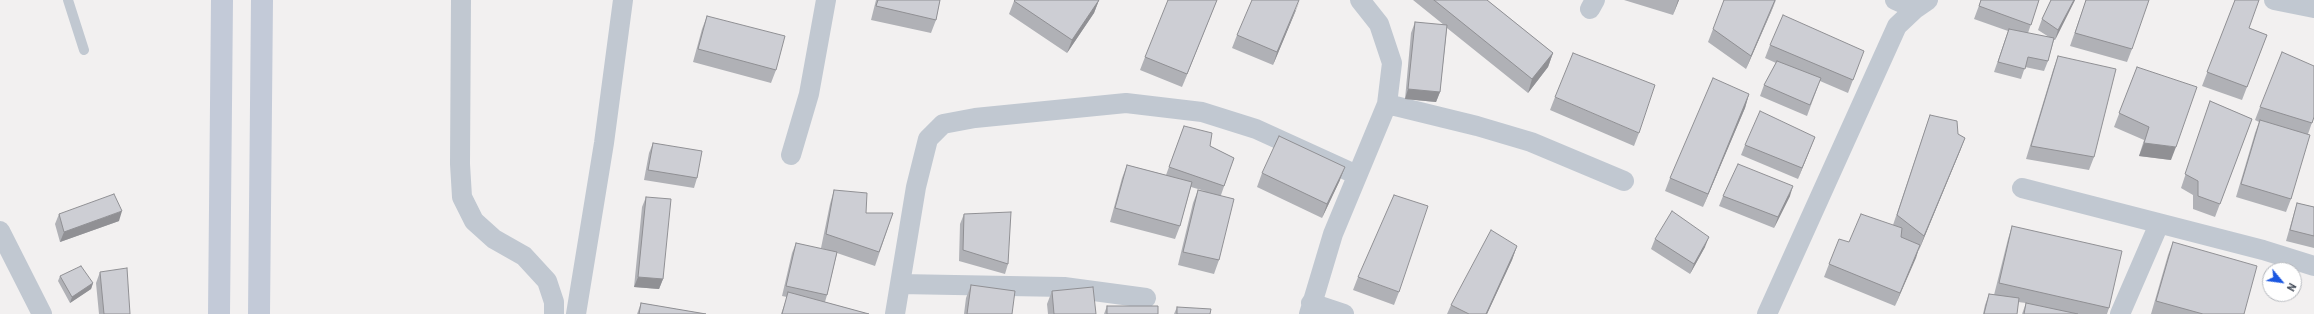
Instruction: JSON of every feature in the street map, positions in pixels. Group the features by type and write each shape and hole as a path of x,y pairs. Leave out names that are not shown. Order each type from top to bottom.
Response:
{"main road":[{"path":"219,314 222,0"},
{"path":"259,314 262,0"}],"street":[{"path":"461,0 460,164 462,197 474,221 494,239 524,256 547,281 554,302 554,314"},
{"path":"576,314 604,143 623,0"},
{"path":"791,156 809,94 826,0"},
{"path":"1344,314 1310,308 1333,234 1386,104 1392,63 1379,24 1360,0"},
{"path":"1895,0 1921,4"},
{"path":"2274,0 2314,8"},
{"path":"1767,314 1897,26 1921,4"},
{"path":"895,314 916,187 928,139 943,124 975,118 1126,103 1202,112 1256,130 1358,175"},
{"path":"1386,104 1477,126 1531,142 1624,182"},
{"path":"2022,188 2314,266"},
{"path":"2120,314 2159,224"},
{"path":"0,231 42,314"},
{"path":"900,284 1064,287 1146,298"}],"lane":[{"path":"68,0 84,50"}],"building":[{"path":"878,0 940,0 936,20 876,6"},
{"path":"1099,0 1072,40 1014,1"},
{"path":"1168,0 1217,0 1187,74 1145,57"},
{"path":"1252,0 1299,0 1277,52 1237,35"},
{"path":"1434,0 1487,0 1553,53 1532,79"},
{"path":"1724,0 1775,0 1751,56 1713,29"},
{"path":"1981,0 2039,0 2031,25 1979,6"},
{"path":"2051,0 2074,0 2058,30 2042,19"},
{"path":"2086,0 2149,0 2132,49 2075,33"},
{"path":"2235,0 2259,0 2249,28 2267,35 2247,87 2207,72"},
{"path":"1783,15 1864,51 1853,80 1770,45"},
{"path":"707,16 785,36 776,70 698,49"},
{"path":"1415,22 1447,25 1440,92 1408,89"},
{"path":"2009,29 2054,38 2048,61 2028,57 2025,69 1998,62"},
{"path":"2282,52 2314,66 2314,117 2312,123 2260,107"},
{"path":"1573,53 1655,85 1639,133 1555,97"},
{"path":"2058,56 2116,69 2094,157 2031,146"},
{"path":"1777,61 1821,78 1810,105 1764,85"},
{"path":"2137,67 2197,87 2176,147 2144,143 2149,127 2119,113"},
{"path":"1713,78 1749,94 1708,194 1670,178"},
{"path":"2210,101 2252,119 2220,204 2198,196 2198,181 2185,174"},
{"path":"1760,111 1815,137 1802,168 1745,145"},
{"path":"1930,115 1957,121 1958,134 1965,138 1924,236 1897,215"},
{"path":"2260,120 2310,135 2291,199 2241,184"},
{"path":"1184,126 1212,133 1210,146 1234,158 1224,186 1169,167"},
{"path":"1279,136 1345,167 1327,204 1262,173"},
{"path":"653,143 702,151 697,178 648,170"},
{"path":"1738,164 1793,186 1778,217 1723,196"},
{"path":"1127,165 1192,182 1180,226 1115,208"},
{"path":"834,190 867,193 866,213 893,213 879,252 826,234"},
{"path":"1198,190 1234,199 1219,260 1183,252"},
{"path":"114,194 122,211 64,232 59,214"},
{"path":"1394,195 1428,206 1399,292 1358,277"},
{"path":"646,197 671,199 663,279 638,277"},
{"path":"2297,203 2314,207 2314,236 2290,230"},
{"path":"1672,211 1709,237 1694,264 1655,239"},
{"path":"1011,212 1008,264 963,250 964,214"},
{"path":"1861,214 1902,228 1901,237 1920,245 1900,293 1829,264 1839,239 1849,242"},
{"path":"2012,226 2122,251 2109,308 1999,283"},
{"path":"1491,230 1517,246 1486,314 1469,314 1451,305"},
{"path":"2173,242 2257,266 2244,314 2203,314 2156,301"},
{"path":"796,243 837,252 827,295 786,286"},
{"path":"81,266 93,283 72,297 60,276"},
{"path":"127,268 130,314 104,314 100,272"},
{"path":"971,285 1015,291 1012,314 967,314"},
{"path":"1093,287 1096,314 1054,314 1052,291"},
{"path":"788,292 869,314 782,314"},
{"path":"1989,294 2019,298 2017,314 1984,314"},
{"path":"641,303 706,314 639,314"},
{"path":"2026,303 2078,314 2024,314"},
{"path":"1107,306 1158,306 1158,314 1107,314"},
{"path":"1177,307 1211,309 1210,314 1177,314"}]}
